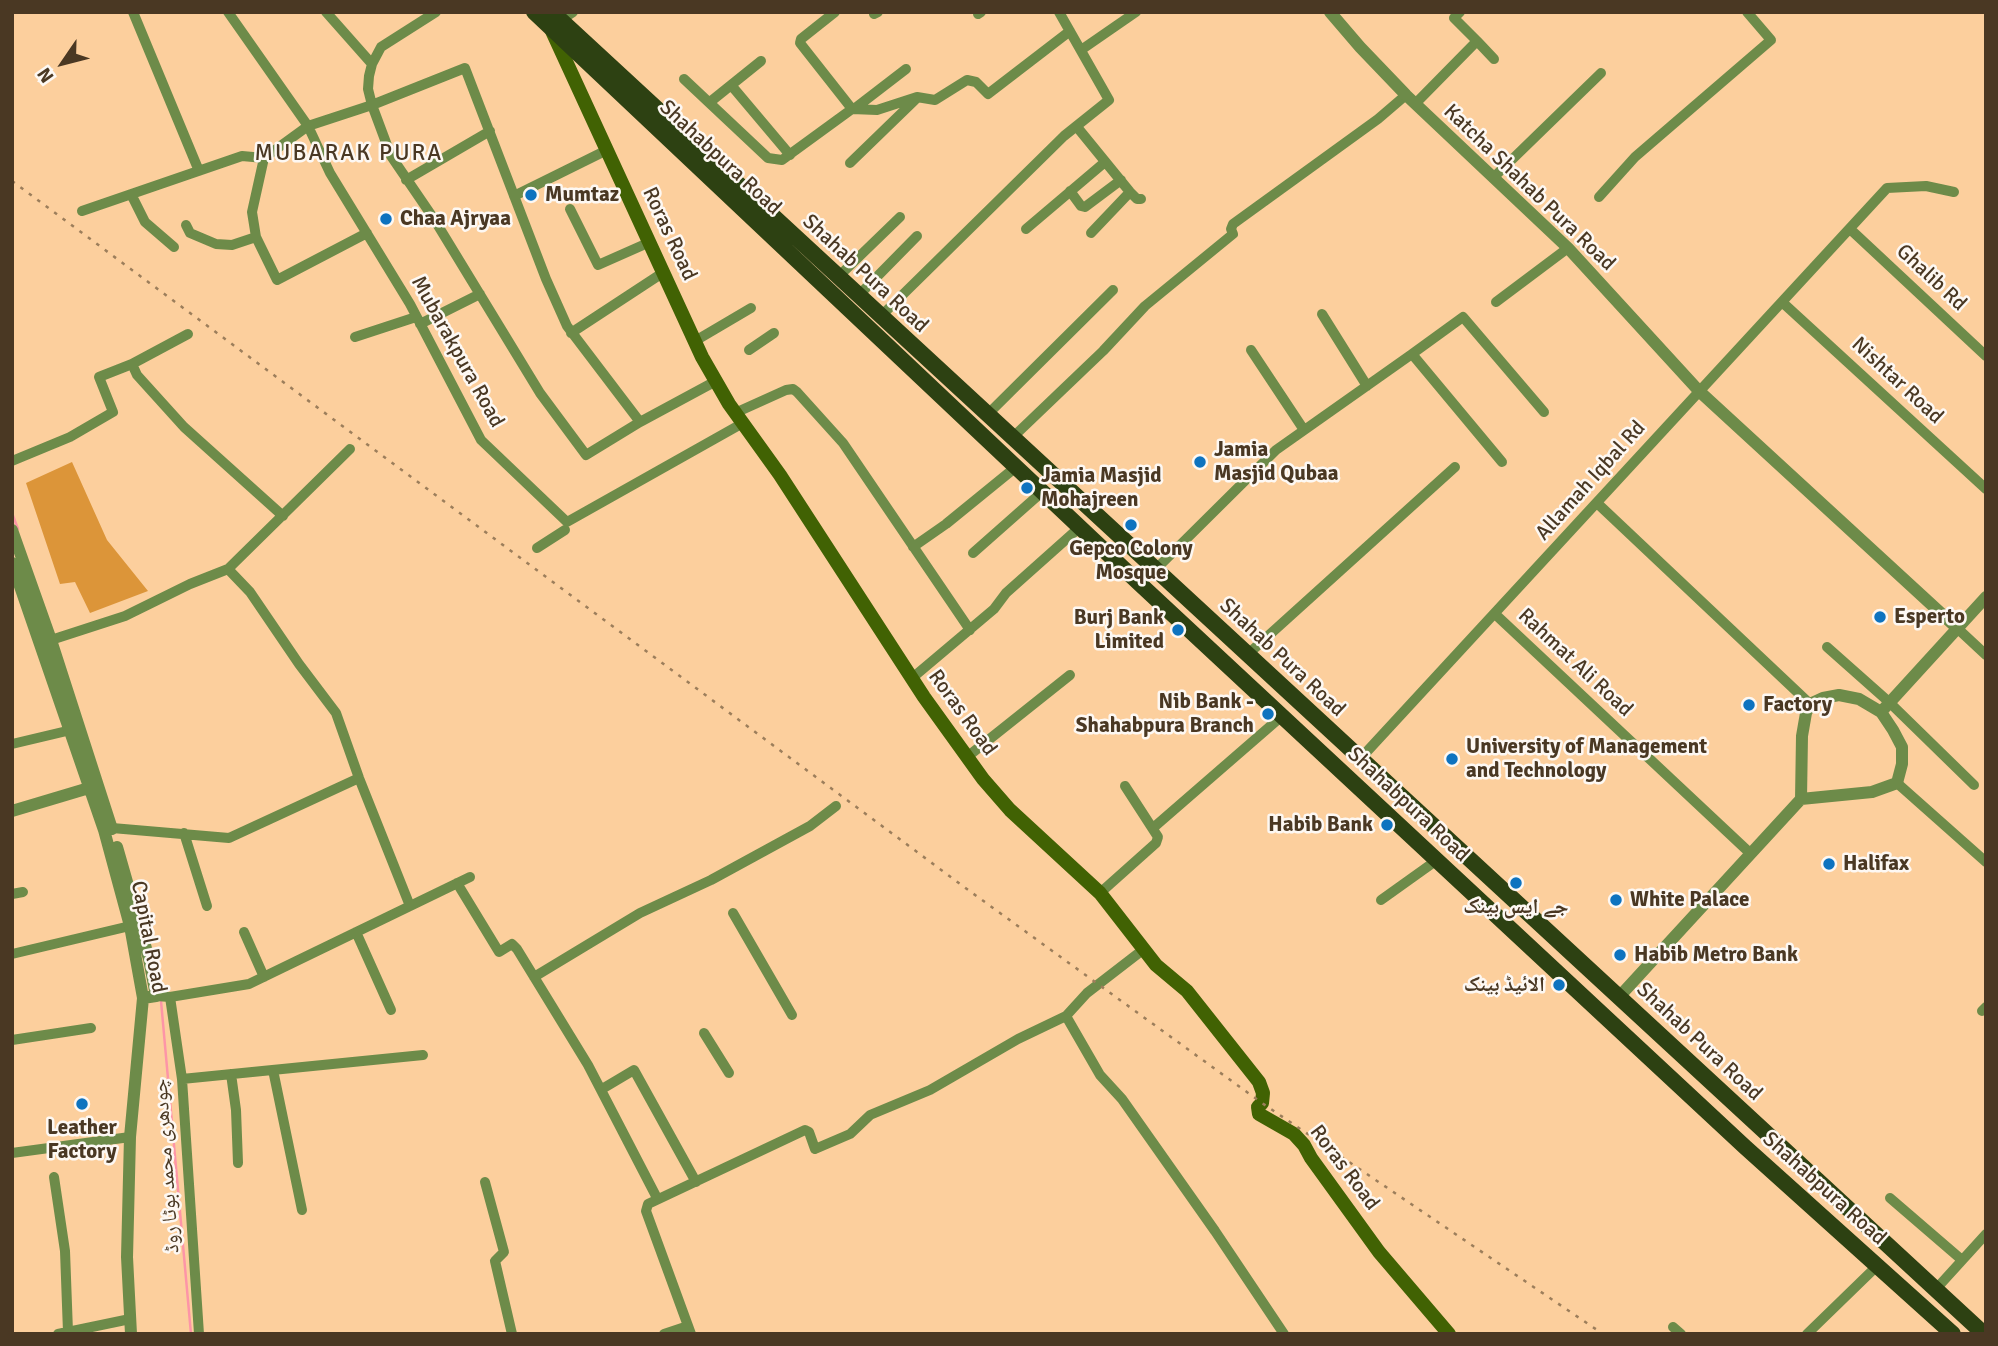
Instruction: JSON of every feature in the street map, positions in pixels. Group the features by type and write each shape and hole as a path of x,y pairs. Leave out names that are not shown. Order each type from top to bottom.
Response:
{"main road":[{"name":"Shahabpura Road","path":"534,12 559,18 871,314"},
{"name":"Roras Road","path":"559,18 607,150 716,381 911,679 967,757 1010,810 1100,893 1156,965 1187,991 1257,1078 1263,1093 1262,1103 1258,1107 1259,1114 1294,1134 1304,1145 1379,1252 1449,1334"},
{"name":"Shahab Pura Road","path":"559,18 858,296 889,336 987,415 1984,1334"},
{"name":"Shahabpura Road","path":"889,336 1042,492 1748,1149 1953,1334"},
{"path":"1346,775 1360,759"},
{"path":"1602,1014 1619,997"},
{"path":"1748,1149 1765,1133"}],"street":[{"path":"133,12 200,171"},
{"name":"Mubarakpura Road","path":"228,12 308,126 330,173 418,320 481,440 567,522 739,418"},
{"path":"326,12 372,64"},
{"path":"436,12 381,47 372,64 369,89 372,106 391,156 434,219 540,393 586,455 716,381"},
{"path":"835,12 801,39 800,43 853,109 877,110 917,97 935,100 967,80 972,80 988,94 1070,32"},
{"path":"871,314 1064,136 1109,100 1059,12"},
{"path":"1081,50 1136,12"},
{"name":"Katcha Shahab Pura Road","path":"1330,12 1410,100 1567,248 1699,391 1957,628"},
{"path":"1599,197 1635,157 1771,40 1747,12"},
{"path":"1454,14 1494,59"},
{"path":"1012,438 1103,351 1145,306 1233,234 1233,224 1378,119 1410,100 1477,41"},
{"path":"710,102 761,61"},
{"path":"82,211 242,156 264,158 308,126 372,106 464,68 546,279 571,333 640,422"},
{"path":"684,79 768,158 782,160 906,69"},
{"path":"1494,177 1601,74"},
{"path":"732,85 790,155"},
{"path":"850,163 917,97"},
{"path":"1077,127 1130,192 1137,199 1141,199"},
{"path":"406,180 490,131"},
{"path":"514,196 607,150"},
{"path":"264,158 252,212 256,237 276,279 367,233"},
{"path":"1026,229 1105,162"},
{"path":"1070,191 1081,206 1085,207 1121,180"},
{"name":"Allamah Iqbal Rd","path":"1360,759 1887,188 1926,186 1954,192"},
{"path":"1091,233 1130,192"},
{"path":"131,194 145,222 174,247"},
{"path":"570,209 598,265 650,242"},
{"path":"838,277 900,217"},
{"path":"186,225 190,233 216,244 232,245 256,237"},
{"name":"Ghalib Rd","path":"1850,229 1986,356"},
{"path":"858,296 917,236"},
{"path":"1496,302 1567,248"},
{"path":"571,333 664,272"},
{"path":"987,415 1114,290"},
{"path":"355,337 418,320 480,295"},
{"name":"Nishtar Road","path":"1782,302 1986,489"},
{"path":"695,341 751,308"},
{"path":"1322,314 1367,386"},
{"path":"1155,569 1276,450 1463,317 1544,412"},
{"path":"749,350 774,333"},
{"path":"12,461 70,437 113,412 99,377 132,364 188,334"},
{"path":"1251,350 1304,430"},
{"path":"1412,354 1502,462"},
{"path":"132,364 137,375 184,426 283,516"},
{"path":"739,418 786,390 793,389 797,392 843,443 970,630"},
{"path":"46,642 125,616 190,584 228,569 349,449"},
{"path":"914,547 1016,467"},
{"path":"1247,655 1455,467"},
{"path":"973,553 1042,492"},
{"path":"1597,503 1810,704"},
{"path":"911,679 994,609 1006,593 1080,527"},
{"path":"12,530 46,642 112,828 149,959 150,997 170,997 249,984 470,877"},
{"path":"537,548 565,530"},
{"name":"Capital Road","path":"12,563 46,642 89,788 112,828 130,926 150,997 130,1137 127,1257 131,1334"},
{"path":"228,569 250,592 336,713 410,906"},
{"path":"1885,707 1986,597"},
{"name":"Rahmat Ali Road","path":"1496,614 1751,854"},
{"path":"1957,628 1986,655"},
{"path":"1827,647 1885,707 1974,785"},
{"path":"967,757 1070,675"},
{"path":"1619,997 1801,799 1802,736 1810,704 1839,695 1885,707 1902,747 1902,764 1897,783"},
{"path":"1153,828 1282,716"},
{"path":"12,744 71,730"},
{"path":"112,828 229,838 359,778"},
{"path":"1801,799 1864,793 1897,783"},
{"path":"1897,783 1986,862"},
{"path":"1100,893 1156,844 1158,837 1125,786"},
{"path":"12,811 89,788"},
{"path":"534,977 640,913 711,880 810,826 836,806"},
{"path":"184,834 207,906"},
{"path":"1381,900 1437,860"},
{"path":"457,883 499,952 510,944 514,945 602,1089 657,1198"},
{"path":"12,894 23,892"},
{"path":"733,913 792,1015"},
{"path":"12,954 130,926"},
{"path":"356,932 391,1010"},
{"path":"244,933 264,977"},
{"path":"664,1334 690,1330 645,1207 657,1198 804,1130 809,1132 815,1149 850,1134 870,1115 930,1090 1018,1039 1066,1016 1093,988 1144,949"},
{"name":"چودھری محمد بوٹا روڈ","path":"170,997 182,1079 199,1334"},
{"path":"1066,1016 1100,1075 1122,1099 1284,1334"},
{"path":"12,1040 91,1028"},
{"path":"704,1033 729,1073"},
{"path":"182,1079 423,1055"},
{"path":"273,1070 302,1210"},
{"path":"602,1089 634,1070 696,1182"},
{"path":"231,1074 236,1110 238,1163"},
{"path":"12,1153 130,1137"},
{"path":"54,1177 65,1251 63,1333 130,1319"},
{"path":"485,1182 504,1252 495,1261 512,1334"},
{"path":"1890,1198 1962,1260"},
{"path":"1936,1289 1986,1234"},
{"path":"1807,1334 1877,1266"}],"shaded area":[{"path":"72,462 107,540 148,591 90,613 75,582 60,584 26,483"}],"waterway":[{"path":"12,513 18,529"},
{"path":"161,1001 191,1334"}],"railway":[{"path":"12,181 971,892 1262,1103 1603,1334"}],"place":[{"name":"Mumtaz","path":"531,195"},
{"name":"Chaa Ajryaa","path":"386,219"},
{"name":"Jamia Masjid Qubaa","path":"1200,462"},
{"name":"Jamia Masjid Mohajreen","path":"1027,488"},
{"name":"Gepco Colony Mosque","path":"1131,525"},
{"name":"Esperto","path":"1880,617"},
{"name":"Burj Bank Limited","path":"1178,630"},
{"name":"Factory","path":"1749,705"},
{"name":"Nib Bank - Shahabpura Branch","path":"1268,714"},
{"name":"University of Management and Technology","path":"1452,759"},
{"name":"Habib Bank","path":"1387,825"},
{"name":"Halifax","path":"1829,864"},
{"name":"جے ایس بینک","path":"1516,883"},
{"name":"White Palace","path":"1616,900"},
{"name":"Habib Metro Bank","path":"1620,955"},
{"name":"الائیڈ بینک","path":"1559,985"},
{"name":"Leather Factory","path":"82,1104"}],"district":[{"name":"MUBARAK PURA","path":"349,154"}]}
